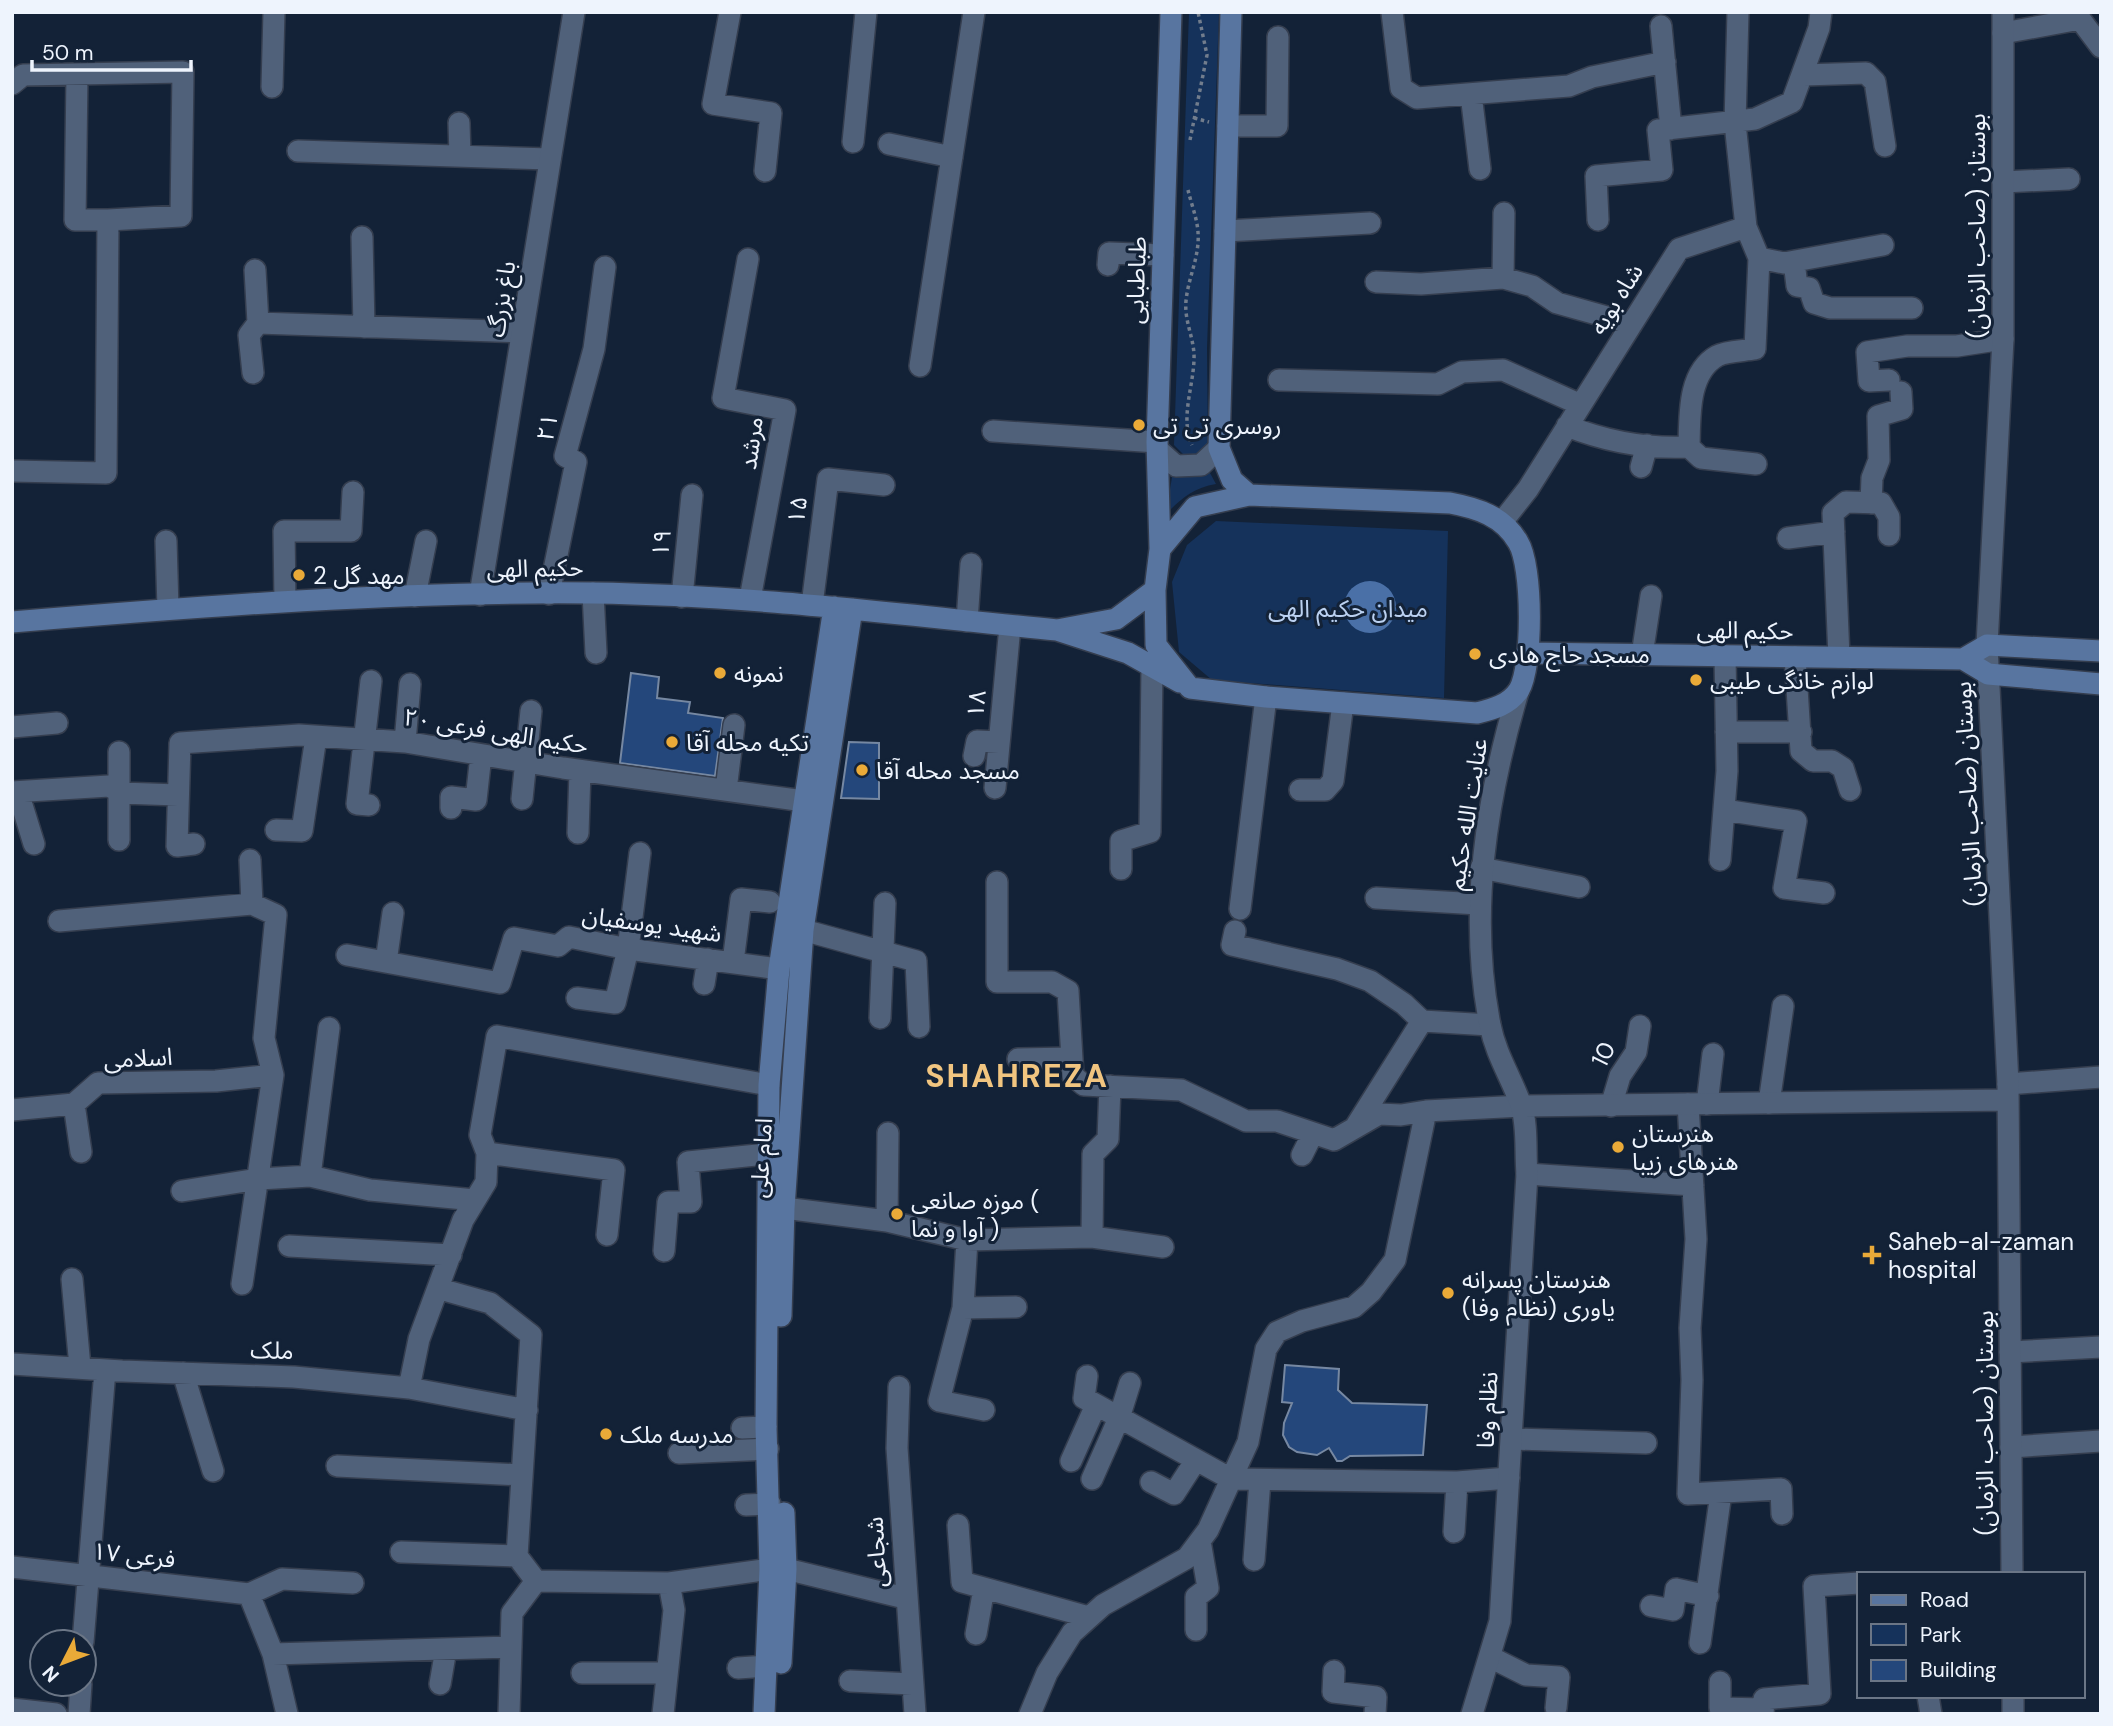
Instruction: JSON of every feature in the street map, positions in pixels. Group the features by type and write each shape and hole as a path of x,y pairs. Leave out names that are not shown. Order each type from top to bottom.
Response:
{"main road":[{"name":"طباطبایی","path":"1160,549 1157,446 1171,12"},
{"path":"1231,12 1219,448 1232,480 1248,495"},
{"path":"1057,630 1128,653 1190,688 1266,697 1477,713 1500,707 1518,692 1526,673 1528,565 1518,541 1502,522 1478,508 1450,503 1248,495 1195,508 1160,549 1155,590 1156,645 1190,688"},
{"path":"1057,630 1116,619 1155,590"},
{"name":"حکیم الهی","path":"12,622 285,601 593,593 750,599 1057,630"},
{"path":"764,1714 766,1666 778,1569 770,1504 766,1427 769,1085 779,969 804,801 843,608"},
{"name":"امام علی","path":"778,1714 784,1208 803,930 843,608"},
{"path":"2101,651 1987,645 1963,659 1988,674 2101,684"},
{"name":"حکیم الهی","path":"1527,653 1963,659"}],"street":[{"path":"272,87 274,12"},
{"name":"باغ بزرگ","path":"480,595 574,12"},
{"path":"730,12 713,104 771,113 765,171"},
{"path":"853,142 866,12"},
{"path":"920,366 974,12"},
{"path":"1392,12 1401,88 1417,98 1569,86 1592,77 1665,62"},
{"path":"1689,447 1690,401 1703,367 1718,355 1755,349 1759,258 1746,227 1735,123 1738,12"},
{"path":"1598,220 1596,176 1662,170 1658,130 1755,120 1792,102 1804,75 1819,28 1821,12"},
{"path":"2003,23 2080,19 2101,47"},
{"name":"بوستان (صاحب الزمان)","path":"2003,23 2003,339 1987,645 2008,1092 2012,1572"},
{"path":"1661,26 1671,129"},
{"path":"1228,127 1277,126 1278,37"},
{"path":"12,84 23,75 183,72 181,216 75,220 77,75"},
{"path":"1804,75 1866,73 1875,82 1885,146"},
{"path":"1471,94 1480,169"},
{"path":"458,123 460,156"},
{"path":"889,144 952,157"},
{"path":"298,151 551,159"},
{"path":"2003,182 2069,179"},
{"path":"1503,278 1504,213"},
{"path":"12,471 106,473 108,220"},
{"path":"1225,231 1370,222"},
{"name":"شاه بویه","path":"1502,522 1528,489 1679,249 1746,227"},
{"path":"362,237 364,327"},
{"path":"1759,258 1794,262 1883,245"},
{"path":"1108,265 1109,253 1163,255"},
{"name":"مرشد","path":"748,259 723,398 785,411 750,599"},
{"path":"1794,262 1797,286 1809,288 1814,303 1830,308 1912,308"},
{"name":"۲۱","path":"549,594 576,462 565,456 594,349 605,267"},
{"path":"253,373 249,335 258,323 255,270"},
{"path":"1376,282 1421,284 1503,278 1532,286 1557,303 1632,324"},
{"path":"258,323 522,332"},
{"path":"1871,503 1871,478 1879,460 1878,416 1902,409 1895,386 1869,381 1867,352 1907,346 1957,346 2003,339"},
{"path":"1279,380 1438,384 1462,372 1503,370 1581,405"},
{"path":"1567,426 1597,438 1689,447 1701,458 1756,464"},
{"path":"993,431 1157,446 1176,466 1201,465 1219,448"},
{"path":"1641,467 1647,445"},
{"name":"۱۵","path":"812,605 828,479 884,485"},
{"path":"285,601 284,531 351,531 353,492"},
{"name":"۱۹","path":"682,597 692,495"},
{"path":"1839,657 1833,513 1846,502 1881,503 1889,517 1889,536"},
{"path":"1788,538 1834,532"},
{"path":"166,541 168,610"},
{"path":"415,596 426,541"},
{"path":"967,621 971,564"},
{"path":"593,593 596,653"},
{"path":"1642,654 1651,596"},
{"name":"۱۸","path":"995,788 1010,626"},
{"path":"1720,860 1726,732 1725,656"},
{"path":"1795,657 1801,751 1813,761 1832,761 1843,768 1850,790"},
{"path":"1121,869 1121,841 1150,832 1152,667"},
{"path":"369,805 357,804 371,681"},
{"path":"405,743 410,684"},
{"name":"عنایت الله حکیم","path":"1518,692 1498,758 1481,868 1479,904 1490,1025 1503,1069 1522,1106"},
{"path":"1240,909 1266,697"},
{"path":"1300,790 1325,790 1333,781 1343,703"},
{"path":"522,799 531,711"},
{"path":"12,727 57,723"},
{"path":"726,790 734,725"},
{"path":"1726,732 1801,732"},
{"path":"276,830 302,831 316,737"},
{"name":"حکیم الهی فرعی ۲۰","path":"178,795 180,743 316,737 405,743 580,771 804,801"},
{"path":"974,756 978,741 999,742"},
{"path":"119,752 119,840"},
{"path":"451,808 451,797 476,800 481,755"},
{"path":"578,833 580,771"},
{"path":"34,844 15,792 109,786 121,793 178,795 177,846 194,844"},
{"path":"1724,810 1796,821 1784,888 1824,893"},
{"path":"577,998 615,1003 628,949 640,853"},
{"path":"250,860 252,904"},
{"path":"1481,868 1579,887"},
{"path":"997,882 997,982 1052,982 1068,991 1073,1076 1084,1085 1181,1090 1246,1121 1278,1121 1334,1140 1379,1114 1401,1115 1426,1111 1522,1106 1769,1103 2008,1092 2101,1077"},
{"path":"1376,898 1479,904"},
{"path":"733,962 741,899 770,902"},
{"path":"880,1018 885,903"},
{"path":"59,921 252,904 276,915 264,1038 273,1075 242,1284"},
{"path":"386,962 393,913"},
{"path":"803,930 916,961 919,1027"},
{"path":"1235,931 1232,945 1337,969 1370,981 1405,1004 1422,1021 1490,1025"},
{"name":"شهید یوسفیان","path":"347,955 500,983 514,938 558,946 569,937 628,949 779,969"},
{"path":"704,984 708,959"},
{"path":"1769,1103 1783,1006"},
{"path":"1356,1127 1422,1021"},
{"name":"10","path":"1611,1106 1620,1076 1636,1052 1640,1026"},
{"path":"310,1177 329,1028"},
{"path":"409,1388 419,1339 440,1289 463,1220 486,1182 488,1153 480,1135 497,1035 769,1085"},
{"path":"1713,1054 1698,1104 1693,1185 1696,1239 1690,1328 1692,1380 1688,1494 1781,1489 1782,1514"},
{"path":"1018,1059 1072,1058"},
{"name":"اسلامی","path":"74,1104 98,1083 216,1082 273,1075"},
{"path":"1092,1237 1093,1154 1108,1139 1110,1086"},
{"path":"12,1110 74,1104 80,1152"},
{"name":"نظام وفا","path":"1472,1714 1500,1621 1527,1174 1522,1106"},
{"path":"1030,1714 1047,1673 1072,1633 1103,1605 1187,1558 1200,1541 1248,1442 1266,1349 1277,1332 1302,1321 1354,1307 1371,1292 1395,1260 1426,1111"},
{"path":"887,1221 888,1133"},
{"path":"1302,1155 1312,1133"},
{"path":"488,1153 614,1170 607,1235"},
{"path":"664,1251 668,1202 691,1202 688,1161 768,1154"},
{"path":"1527,1174 1693,1185"},
{"path":"182,1191 258,1179 310,1177 370,1190 475,1200"},
{"path":"784,1208 887,1221 967,1240 1092,1237 1163,1247"},
{"path":"967,1240 963,1308 939,1401 984,1410"},
{"path":"289,1246 451,1255"},
{"path":"72,1279 80,1367"},
{"path":"440,1289 489,1303 531,1335 517,1556 536,1581"},
{"path":"963,1308 1016,1307"},
{"path":"2010,1352 2101,1347"},
{"name":"ملک","path":"12,1363 106,1370 295,1377 409,1388 527,1410"},
{"path":"84,1628 86,1576 106,1370"},
{"path":"183,1373 214,1471"},
{"path":"1087,1376 1084,1398 1231,1479 1457,1482 1509,1478"},
{"path":"1092,1479 1119,1418 1130,1383"},
{"name":"شجاعی","path":"899,1387 897,1448 905,1598 915,1714"},
{"path":"1071,1461 1096,1405"},
{"path":"742,1428 766,1427"},
{"path":"1512,1438 1646,1443"},
{"path":"2011,1447 2101,1441"},
{"path":"679,1453 768,1449"},
{"path":"1151,1482 1174,1494 1196,1460"},
{"path":"337,1466 522,1475"},
{"path":"1254,1560 1260,1480"},
{"path":"1454,1532 1457,1482"},
{"path":"1700,1643 1721,1493"},
{"path":"746,1505 770,1504"},
{"path":"958,1525 962,1582 1089,1618"},
{"path":"1196,1630 1196,1597 1208,1588 1200,1541"},
{"path":"401,1552 517,1556"},
{"name":"فرعی ۱۷","path":"12,1567 249,1594"},
{"path":"536,1581 669,1583 778,1569 905,1598"},
{"path":"287,1714 273,1654 249,1594 282,1579 353,1583"},
{"path":"509,1714 512,1614 536,1581"},
{"path":"663,1714 674,1610 669,1583"},
{"path":"1720,1682 1720,1708 1763,1711 1764,1699 1819,1694 1814,1586 1857,1583"},
{"path":"976,1634 984,1588"},
{"path":"1651,1606 1673,1610 1676,1589 1708,1596"},
{"path":"273,1654 511,1647"},
{"path":"440,1684 446,1649"},
{"path":"1490,1657 1527,1675 1559,1677 1556,1709"},
{"path":"738,1668 766,1666"},
{"path":"1334,1671 1333,1692 1376,1697 1375,1714"},
{"path":"582,1673 667,1672"},
{"path":"850,1681 912,1684"},
{"path":"12,1709 47,1713"}],"path":[{"path":"1189,144 1207,55 1198,12"},
{"path":"1187,188 1198,232 1197,252 1186,301 1185,323 1192,338 1194,356 1186,425 1191,445 1219,448"}],"green space":[{"path":"1189,12 1219,12 1207,348 1208,447 1203,456 1186,457 1174,445"},
{"path":"1173,471 1210,473 1216,484 1188,494 1166,514"},
{"name":"میدان حکیم الهی","path":"1216,521 1448,531 1444,698 1212,680 1179,652 1172,582 1187,545"}],"shaded area":[{"path":"1370,581 1380,583 1388,589 1394,597 1394,617 1388,625 1380,631 1370,633 1360,631 1352,625 1346,617 1344,607 1346,597 1352,589 1360,583"}],"building":[{"name":"تکیه محله آقا","path":"631,673 659,677 657,698 690,702 688,713 723,718 715,776 620,763"},
{"name":"مسجد محله آقا","path":"849,742 879,743 879,799 841,798"},
{"path":"1285,1365 1339,1369 1338,1390 1352,1403 1427,1405 1423,1455 1350,1456 1337,1461 1329,1448 1317,1455 1297,1452 1289,1447 1283,1435 1284,1423 1292,1403 1282,1402"}],"place":[{"name":"روسری تی تی","path":"1139,425"},
{"name":"مهد گل 2","path":"299,575"},
{"name":"مسجد حاج هادی","path":"1475,654"},
{"name":"نمونه","path":"720,673"},
{"name":"لوازم خانگی طیبی","path":"1696,680"},
{"name":"تکیه محله آقا","path":"672,742"},
{"name":"مسجد محله آقا","path":"862,770"},
{"name":"هنرستان هنرهای زیبا","path":"1618,1147"},
{"name":"موزه صانعی ( آوا و نما )","path":"897,1214"},
{"name":"Saheb-al-zaman hospital","path":"1872,1255"},
{"name":"هنرستان پسرانه یاوری (نظام وفا)","path":"1448,1293"},
{"name":"مدرسه ملک","path":"606,1434"}],"district":[{"name":"SHAHREZA","path":"1017,1076"}]}
